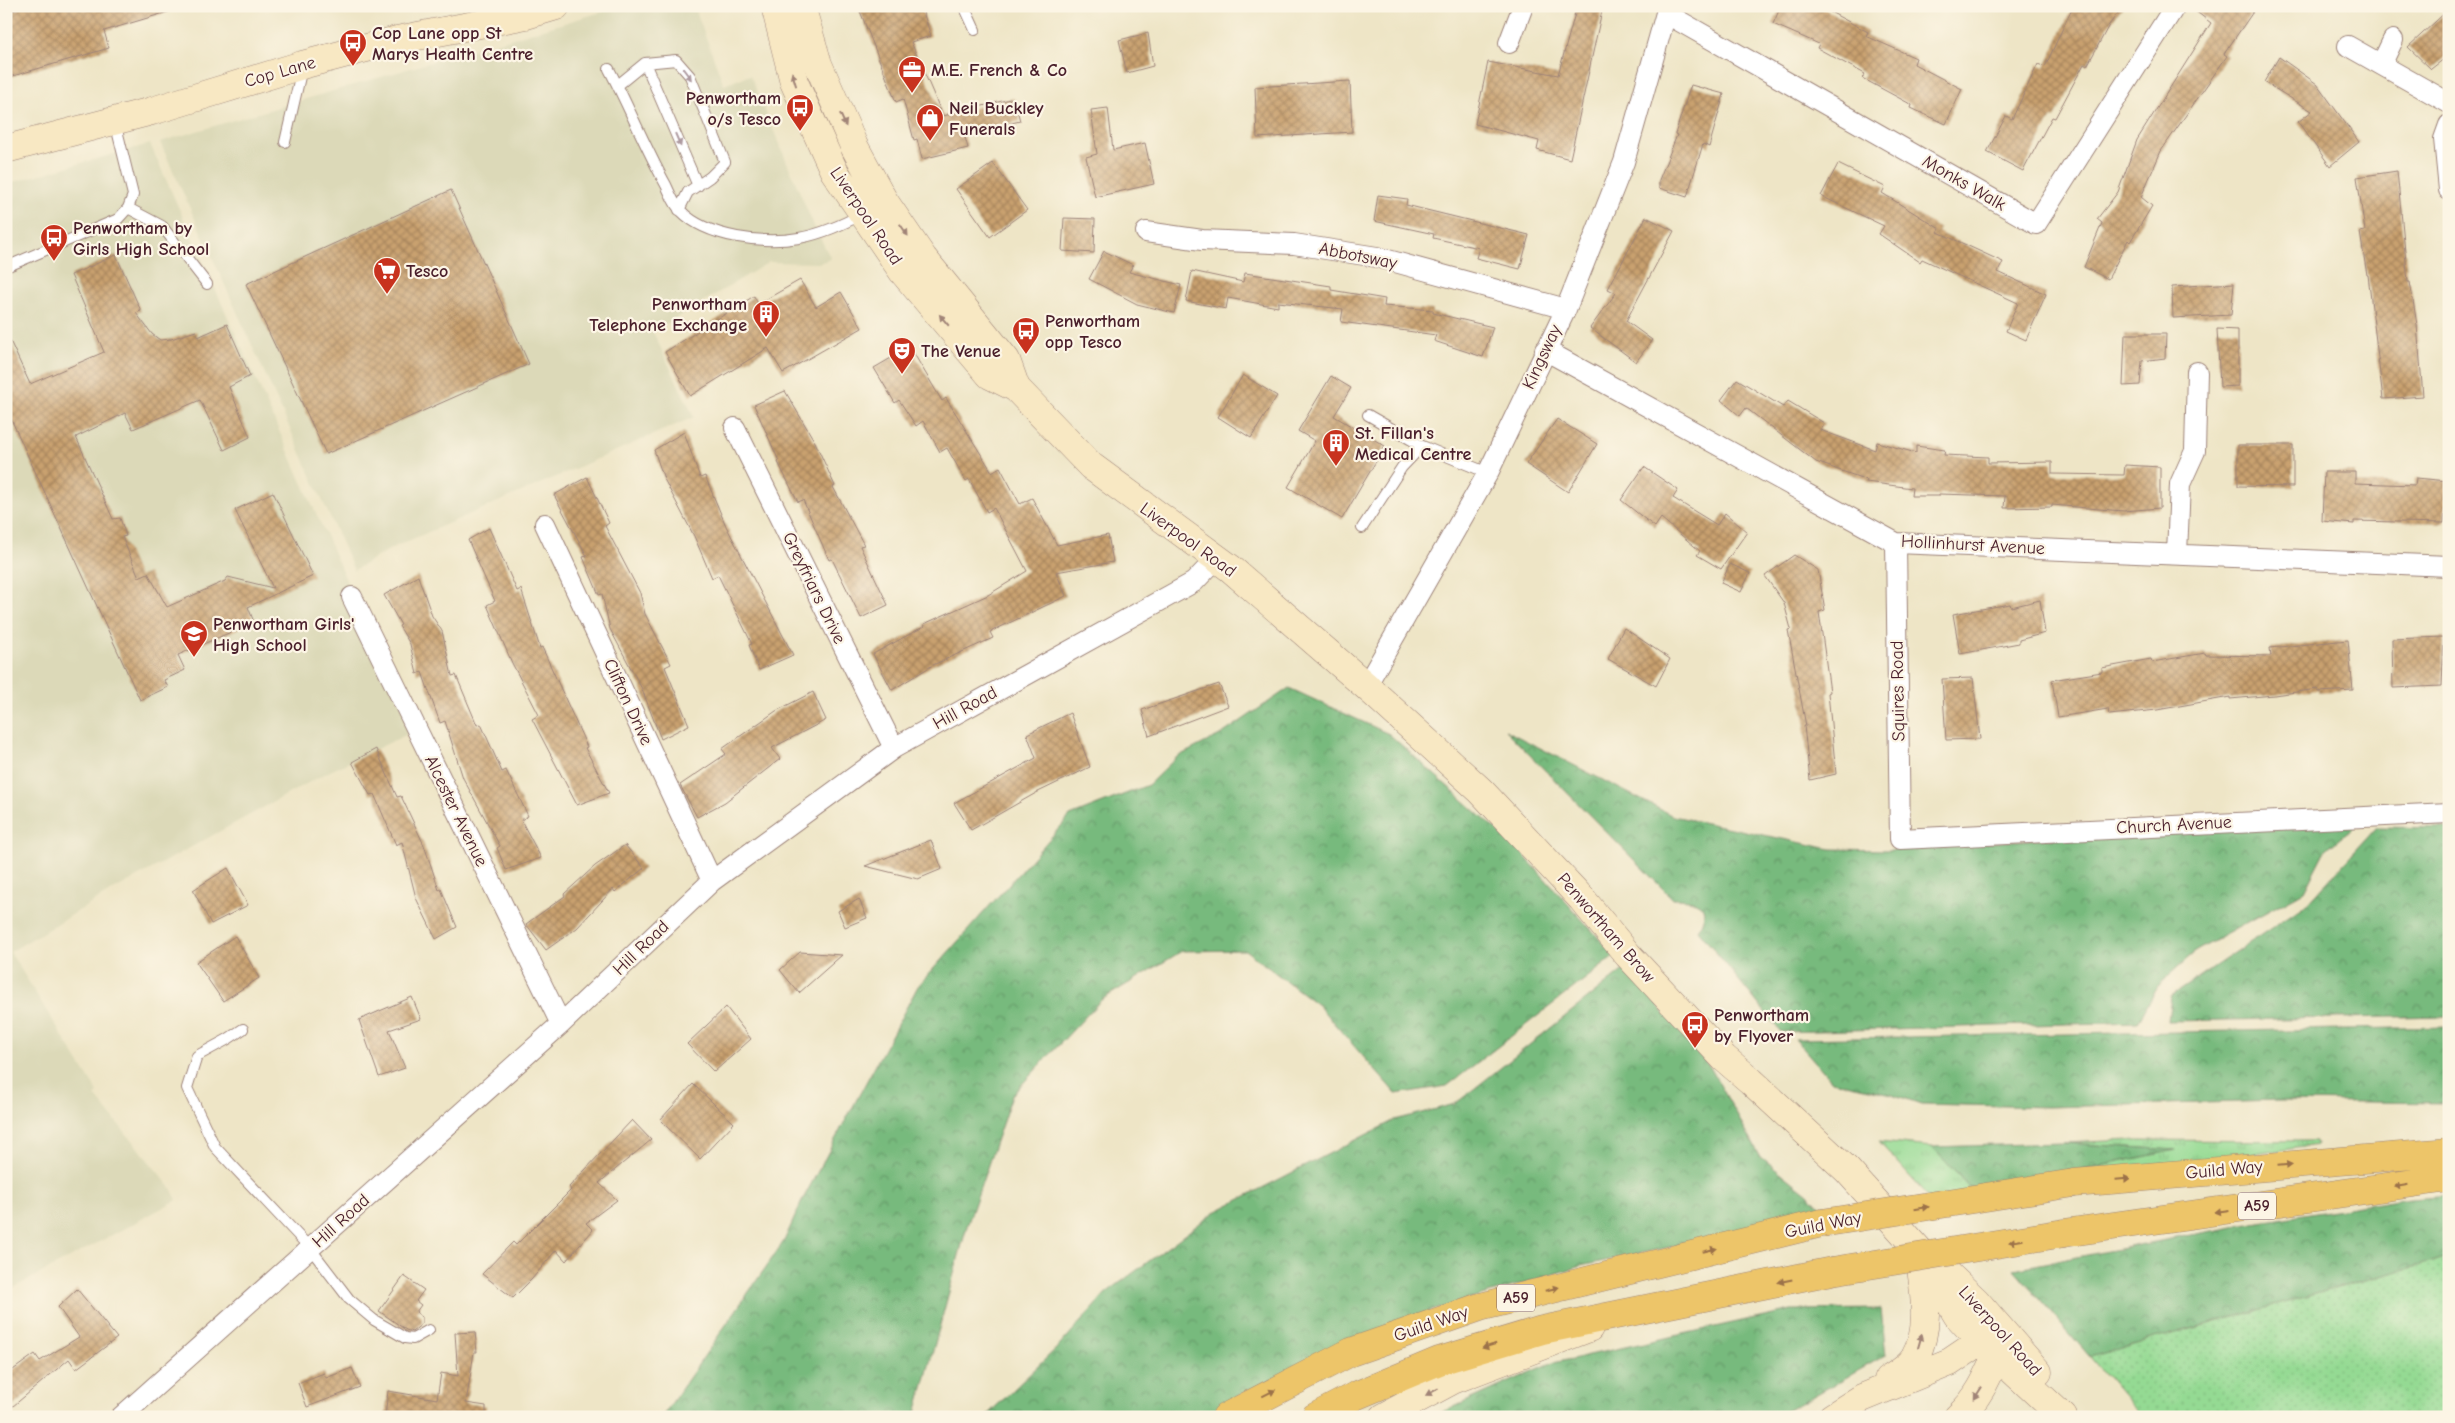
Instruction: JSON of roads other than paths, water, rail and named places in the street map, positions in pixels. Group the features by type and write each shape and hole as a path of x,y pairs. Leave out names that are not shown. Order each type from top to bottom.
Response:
{"highway":[{"name":"Guild Way","path":"1226,1417 1351,1352 1480,1307 1822,1224 2074,1183 2449,1152"},
{"name":"A59","path":"1315,1417 1355,1396 1439,1361 1542,1330 1832,1271 2064,1233 2449,1178"}],"street":[{"name":"Cop Lane","path":"6,149 115,121 302,65 397,40 523,10 556,6"},
{"name":"Liverpool Road","path":"775,6 794,82 834,172 873,207 923,258 1006,360 1016,388 1090,466 1217,558 1366,686"},
{"name":"Liverpool Road","path":"801,6 818,64 854,146 873,207"},
{"path":"1509,43 1523,6"},
{"name":"Monks Walk","path":"1667,10 2036,224 2175,6"},
{"name":"Kingsway","path":"1366,686 1488,473 1566,309 1624,162 1667,10"},
{"path":"2382,63 2393,40"},
{"path":"2348,46 2382,63 2449,103"},
{"path":"2449,125 2444,139 2449,190"},
{"name":"Abbotsway","path":"1146,232 1202,240 1294,244 1377,257 1566,309"},
{"name":"Hollinhurst Avenue","path":"1546,350 1896,542 2449,566"},
{"path":"2177,554 2180,484 2195,451 2197,372"},
{"name":"Greyfriars Drive","path":"735,428 894,748"},
{"name":"Clifton Drive","path":"545,524 712,881"},
{"name":"Squires Road","path":"1896,542 1900,838"},
{"name":"Hill Road","path":"121,1417 561,1024 712,881 894,748 1194,582 1217,558"},
{"name":"Alcester Avenue","path":"352,597 561,1024"},
{"name":"Penwortham Brow","path":"1366,686 1481,791 1582,899 1628,955 1724,1058 1752,1080 1847,1170"},
{"name":"Church Avenue","path":"1900,838 2449,813"},
{"name":"Liverpool Road","path":"1847,1170 1919,1250 1946,1270 1994,1343 2063,1417"},
{"path":"1832,1417 1898,1374 1915,1357 1924,1326 1924,1299 1919,1250"},
{"path":"1384,1417 1453,1380 1623,1315"},
{"name":"Liverpool Road","path":"1994,1343 2077,1417"},
{"path":"1862,1398 1994,1343"},
{"path":"1958,1417 1970,1406 1984,1385 1994,1343"}],"lane":[{"path":"964,6 975,30"},
{"path":"618,85 645,63 676,60 690,76 709,118 725,162 698,186 688,192 680,210"},
{"path":"645,63 698,186"},
{"path":"285,142 302,65"},
{"path":"609,68 654,163 680,210 697,224 726,235 769,240 800,238 838,226 873,207"},
{"path":"6,266 118,219 128,208 133,195 115,121"},
{"path":"128,208 162,226 207,284"},
{"path":"1368,415 1422,446 1488,473"},
{"path":"1362,528 1402,468 1422,446"},
{"path":"243,1029 197,1056 188,1088 215,1147 310,1248 349,1299 374,1320 409,1339 429,1330"}],"place":[{"name":"Cop Lane opp St Marys Health Centre","path":"353,67"},
{"name":"M.E. French & Co","path":"912,94"},
{"name":"Penwortham o/s Tesco","path":"800,132"},
{"name":"Neil Buckley Funerals","path":"930,142"},
{"name":"Penwortham by Girls High School","path":"54,262"},
{"name":"Tesco","path":"387,295"},
{"name":"Penwortham Telephone Exchange","path":"766,338"},
{"name":"Penwortham opp Tesco","path":"1026,355"},
{"name":"The Venue","path":"902,375"},
{"name":"St. Fillan's Medical Centre","path":"1336,467"},
{"name":"Penwortham Girls' High School","path":"194,658"},
{"name":"Penwortham by Flyover","path":"1695,1049"}]}
